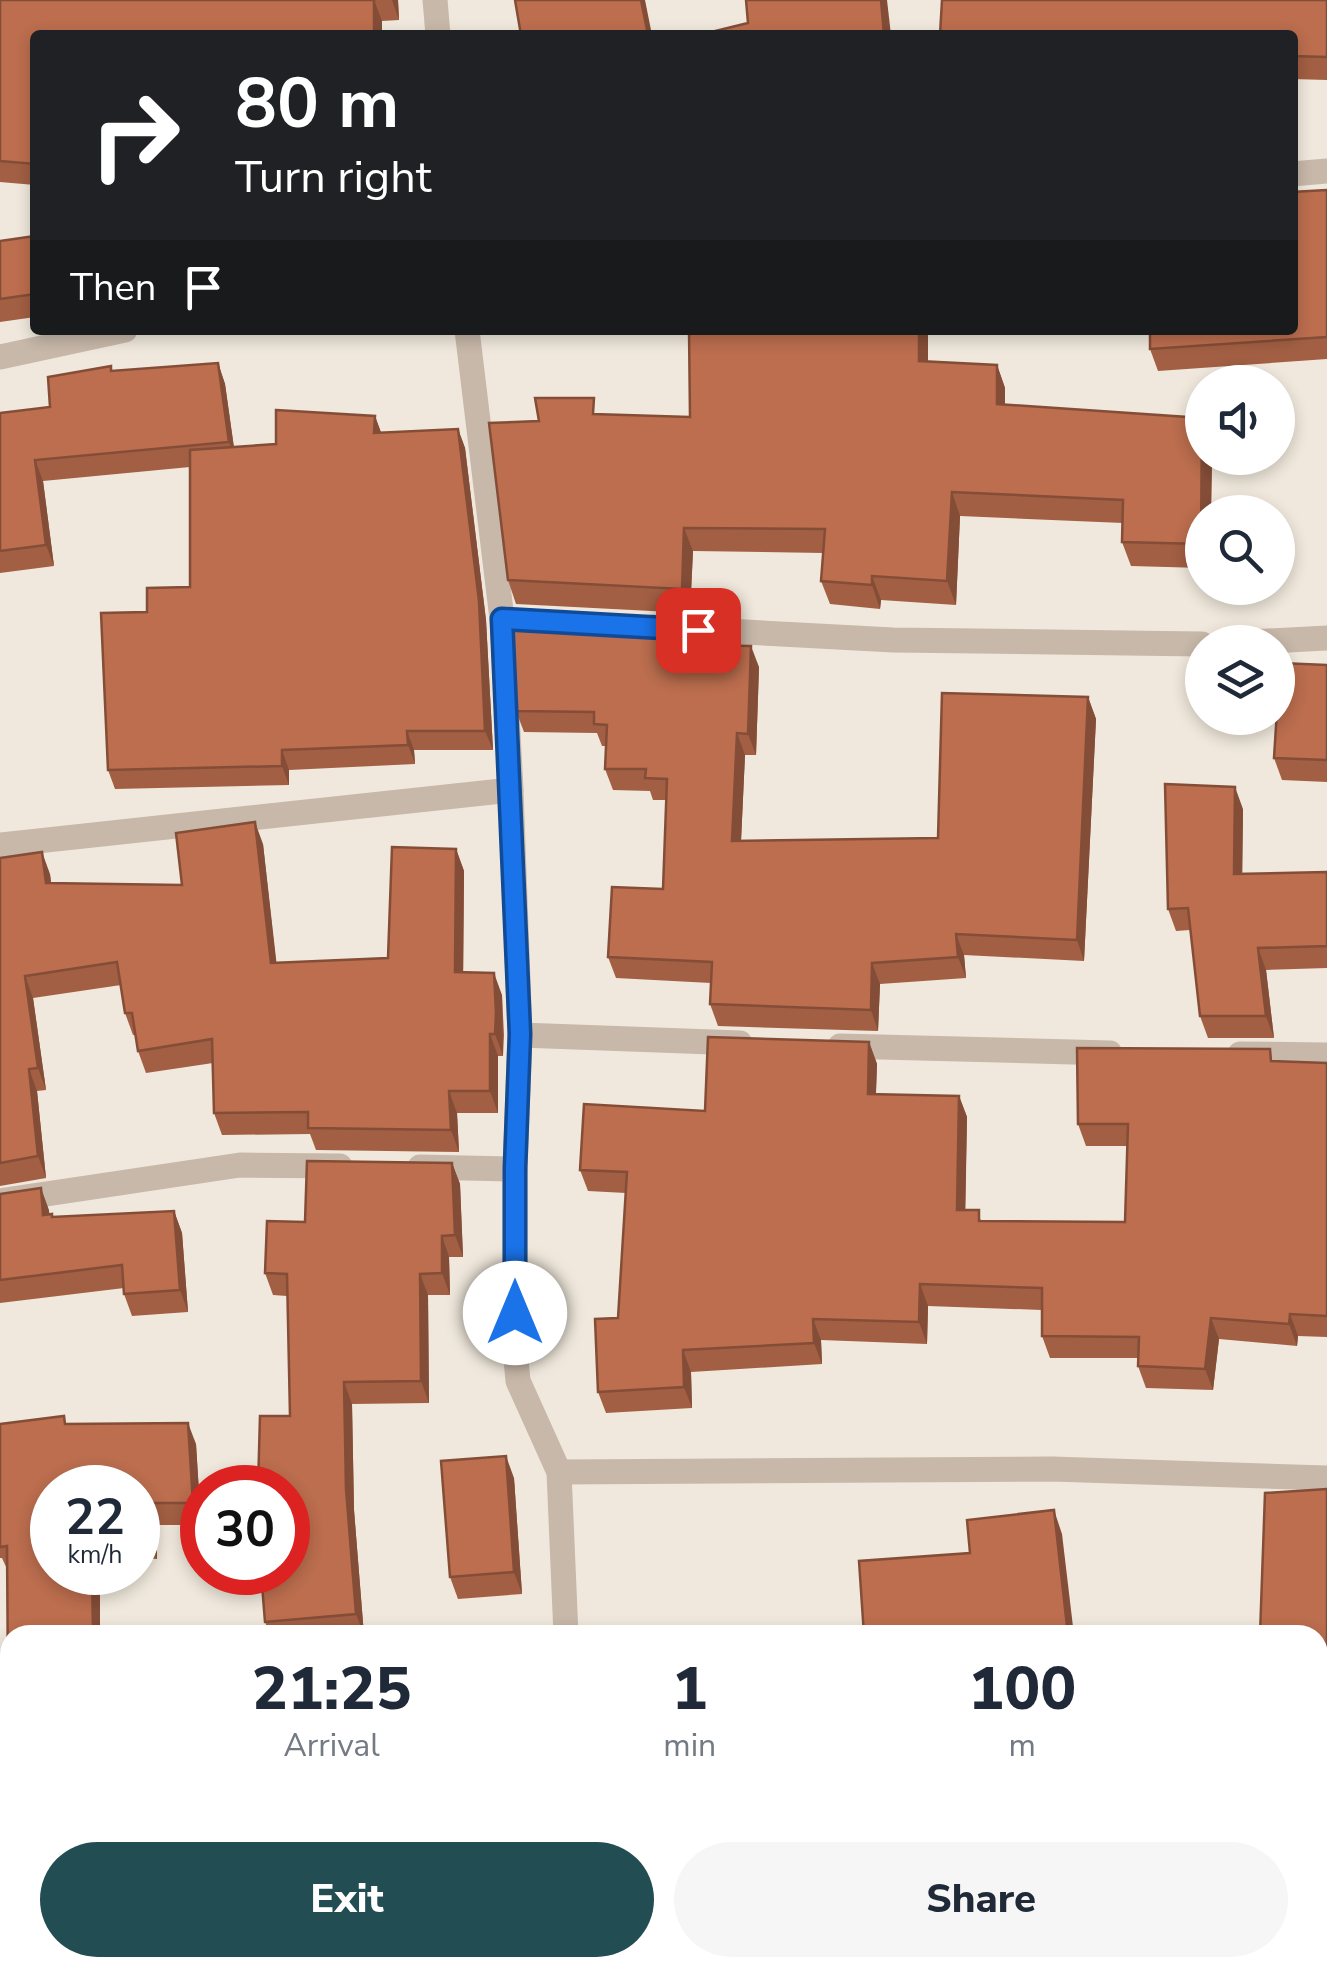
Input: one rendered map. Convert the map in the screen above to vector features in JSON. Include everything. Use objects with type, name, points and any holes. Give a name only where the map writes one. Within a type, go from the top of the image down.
[{"type":"street","points":[[435,0],[438,30]]},
{"type":"street","points":[[1298,173],[1327,171]]},
{"type":"street","points":[[0,357],[103,335]]},
{"type":"street","points":[[468,335],[512,619],[511,790],[520,1034],[515,1168],[518,1380],[558,1472],[566,1625]]},
{"type":"street","points":[[620,625],[893,640],[1185,644]]},
{"type":"street","points":[[1295,640],[1327,638]]},
{"type":"street","points":[[0,845],[511,790]]},
{"type":"street","points":[[520,1034],[775,1044]]},
{"type":"street","points":[[814,1045],[1144,1054]]},
{"type":"street","points":[[1221,1054],[1327,1056]]},
{"type":"street","points":[[0,1201],[240,1165],[358,1166]]},
{"type":"street","points":[[397,1167],[515,1168]]},
{"type":"street","points":[[558,1472],[1052,1469],[1327,1478]]},
{"type":"building","points":[[0,0],[374,0],[374,30],[30,30],[30,164],[0,161]]},
{"type":"building","points":[[515,0],[641,0],[647,30],[520,30]]},
{"type":"building","points":[[746,0],[881,0],[884,30],[719,30],[748,23]]},
{"type":"building","points":[[942,0],[1327,0],[1327,57],[1298,56],[1298,30],[940,30]]},
{"type":"building","points":[[1327,190],[1327,337],[1150,349],[1150,335],[1298,335],[1298,192]]},
{"type":"building","points":[[30,237],[30,295],[0,299],[0,241]]},
{"type":"building","points":[[689,335],[919,335],[919,361],[997,365],[997,404],[1185,417],[1185,475],[1202,475],[1201,495],[1185,495],[1185,544],[1122,542],[1123,500],[952,492],[947,581],[872,576],[872,585],[821,581],[825,529],[684,528],[682,589],[508,580],[489,423],[539,421],[535,398],[594,398],[593,414],[690,417]]},
{"type":"building","points":[[218,363],[229,442],[35,460],[46,545],[0,551],[0,413],[50,407],[48,377],[111,366],[111,371]]},
{"type":"building","points":[[276,410],[375,416],[374,433],[458,429],[479,601],[485,731],[407,731],[408,745],[282,750],[282,766],[108,770],[101,613],[147,612],[147,588],[190,587],[190,450],[276,444]]},
{"type":"building","points":[[511,615],[681,624],[681,644],[751,646],[748,734],[737,733],[732,841],[938,838],[942,693],[1088,697],[1077,940],[956,934],[958,957],[872,963],[871,1010],[710,1004],[712,962],[608,957],[612,887],[663,889],[667,779],[645,778],[646,769],[605,769],[607,725],[594,724],[594,712],[516,711]]},
{"type":"building","points":[[1295,664],[1327,665],[1327,760],[1274,758],[1275,735],[1295,735]]},
{"type":"building","points":[[1165,784],[1235,787],[1234,874],[1327,872],[1327,946],[1258,948],[1266,1016],[1200,1016],[1188,908],[1168,909]]},
{"type":"building","points":[[255,822],[271,963],[388,958],[392,847],[456,849],[455,972],[494,973],[496,1013],[495,1034],[490,1034],[490,1091],[449,1091],[451,1130],[308,1128],[308,1112],[214,1113],[212,1039],[138,1051],[132,1013],[125,1013],[117,962],[25,976],[38,1068],[29,1069],[38,1156],[0,1163],[0,858],[42,852],[46,883],[182,885],[176,833]]},
{"type":"building","points":[[708,1037],[869,1042],[868,1094],[959,1096],[957,1210],[979,1210],[979,1221],[1125,1222],[1128,1124],[1078,1124],[1077,1048],[1270,1049],[1271,1061],[1327,1063],[1327,1316],[1290,1314],[1289,1324],[1211,1318],[1205,1369],[1138,1366],[1139,1337],[1042,1336],[1042,1288],[920,1284],[919,1322],[813,1319],[814,1343],[683,1350],[684,1387],[598,1392],[595,1319],[618,1318],[627,1172],[580,1170],[584,1104],[705,1111]]},
{"type":"building","points":[[307,1161],[452,1163],[455,1235],[442,1236],[442,1273],[420,1274],[421,1381],[344,1382],[346,1489],[356,1614],[265,1622],[263,1595],[310,1595],[310,1465],[259,1465],[260,1416],[290,1416],[287,1274],[265,1273],[267,1221],[305,1222]]},
{"type":"building","points":[[41,1188],[43,1215],[52,1217],[174,1211],[180,1290],[124,1294],[122,1265],[0,1280],[0,1194]]},
{"type":"building","points":[[64,1416],[65,1424],[188,1423],[191,1465],[180,1465],[180,1503],[160,1503],[160,1465],[30,1465],[30,1595],[92,1595],[93,1625],[8,1625],[7,1546],[0,1547],[0,1424]]},
{"type":"building","points":[[506,1456],[514,1572],[450,1577],[441,1461]]},
{"type":"building","points":[[1327,1489],[1327,1625],[1260,1625],[1265,1493]]},
{"type":"building","points":[[1054,1510],[1067,1625],[863,1625],[859,1561],[970,1553],[967,1520]]},
{"type":"route","points":[[515,1313],[520,1034],[502,619],[698,630]]}]
